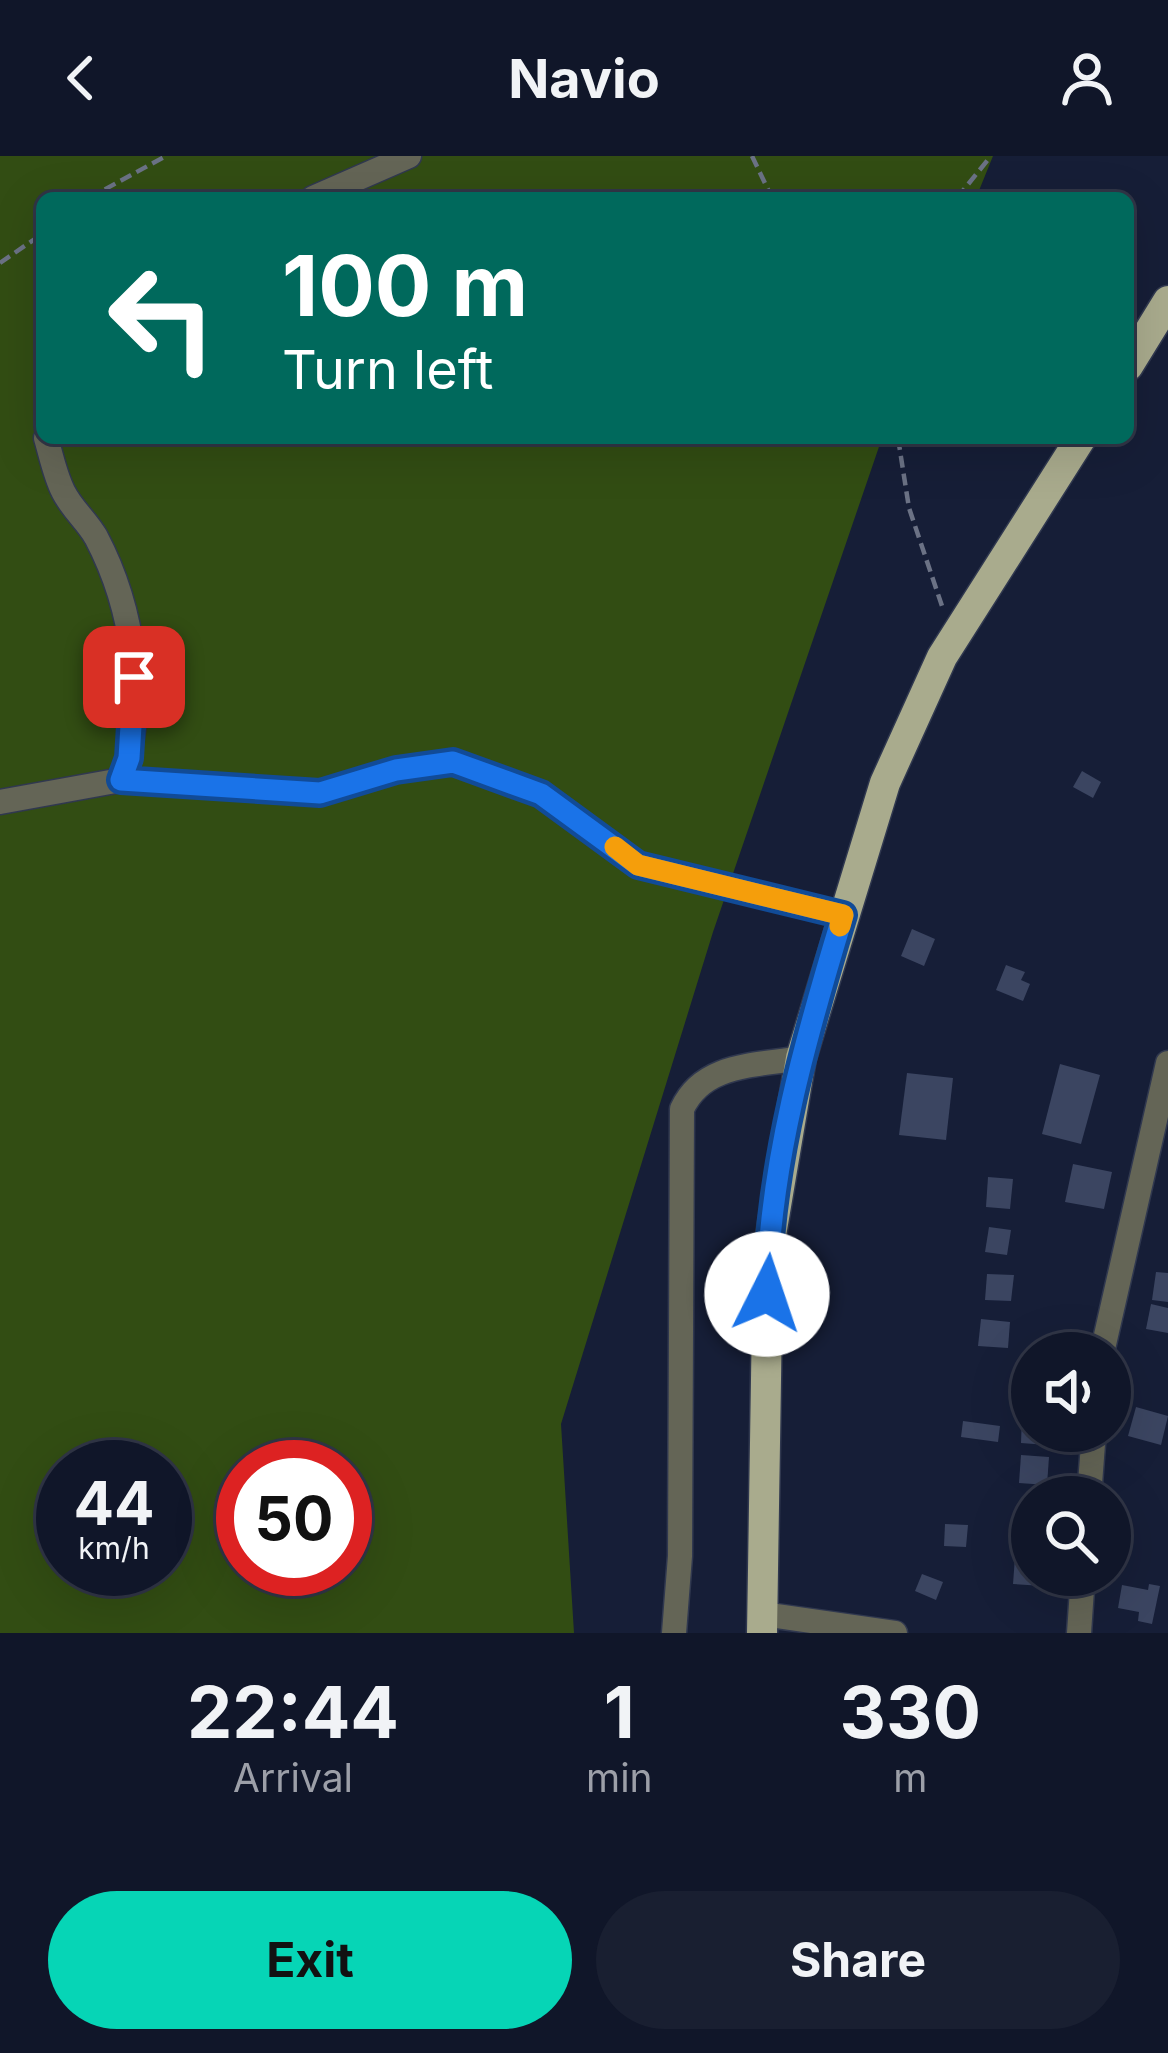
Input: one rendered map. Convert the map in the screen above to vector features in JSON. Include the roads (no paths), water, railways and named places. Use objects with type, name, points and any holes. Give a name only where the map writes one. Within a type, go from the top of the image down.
[{"type":"main road","points":[[1134,356],[1168,302]]},
{"type":"main road","points":[[762,1623],[768,1253],[800,1058],[885,783],[953,638],[1078,444]]},
{"type":"street","points":[[327,192],[409,156]]},
{"type":"street","points":[[48,444],[64,492],[96,538],[130,631],[134,709],[129,758],[121,780]]},
{"type":"street","points":[[0,802],[121,780],[320,793],[396,770],[453,762],[541,794],[638,865],[843,915]]},
{"type":"street","points":[[674,1633],[680,1556],[682,1109],[692,1087],[710,1074],[800,1058]]},
{"type":"street","points":[[1107,1332],[1168,1064]]},
{"type":"street","points":[[1079,1633],[1082,1596]]},
{"type":"street","points":[[762,1623],[896,1633]]}]
